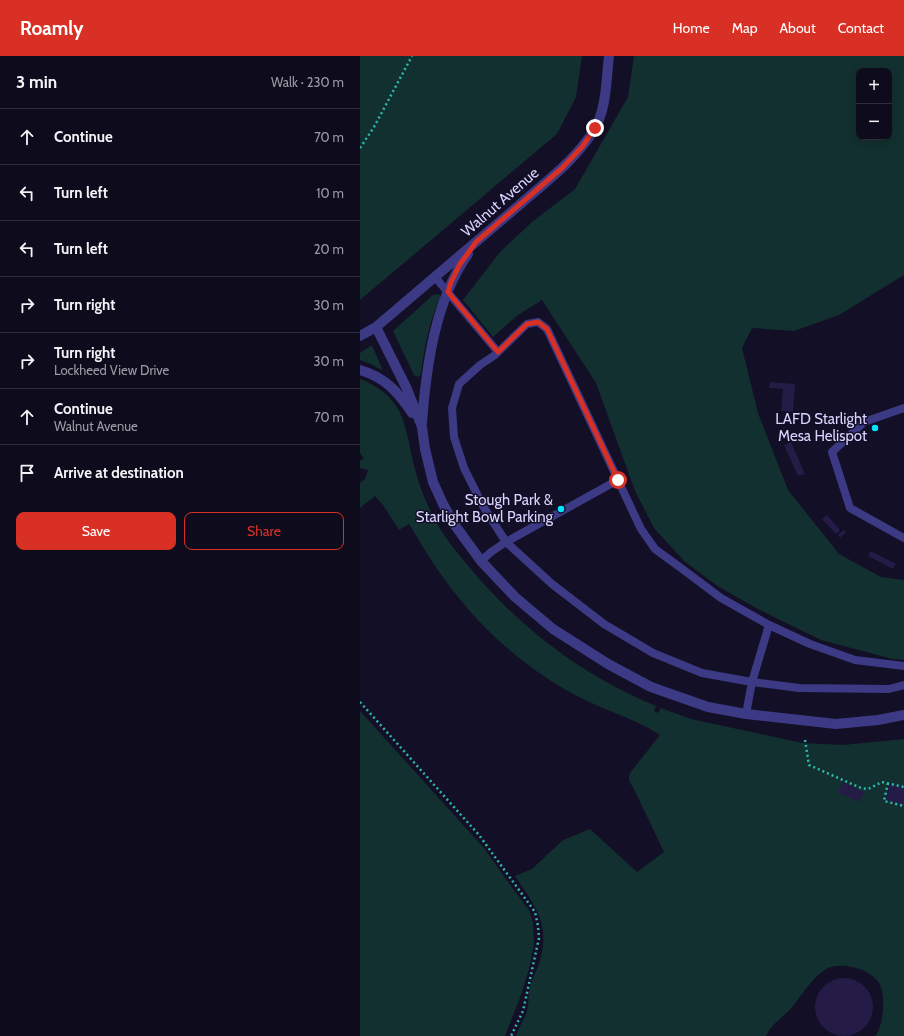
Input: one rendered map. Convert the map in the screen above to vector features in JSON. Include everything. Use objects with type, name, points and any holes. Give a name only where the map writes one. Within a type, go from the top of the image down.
[{"type":"street","name":"Walnut Avenue","points":[[360,336],[376,327],[435,277],[561,169],[582,147],[595,128],[603,106],[609,56]]},
{"type":"street","points":[[476,242],[460,264],[451,282],[432,339],[425,389],[422,427],[425,449],[433,482],[454,524],[481,561],[515,597],[553,629],[608,664],[652,686],[708,707],[746,714],[836,724],[904,716]]},
{"type":"street","points":[[376,327],[407,389],[422,427]]},
{"type":"street","points":[[360,370],[370,373],[383,380],[399,395],[422,427]]},
{"type":"lane","points":[[435,277],[498,352]]},
{"type":"lane","points":[[904,666],[855,660],[810,644],[769,625],[721,598],[655,549],[641,529],[547,329],[538,322],[527,324],[498,352],[480,365],[459,384],[452,408],[454,437],[464,468],[483,506],[506,542],[552,584],[598,620],[653,653],[702,672],[752,682],[799,688],[889,689],[904,684]]},
{"type":"lane","points":[[904,408],[864,422],[832,452],[850,508],[904,538]]},
{"type":"lane","points":[[481,561],[506,542],[618,480]]},
{"type":"lane","points":[[746,714],[752,682],[769,625]]},
{"type":"path","points":[[360,148],[374,127],[412,56]]},
{"type":"path","points":[[360,702],[479,835],[535,912],[539,938],[523,1011],[512,1036]]},
{"type":"path","points":[[805,740],[809,765],[817,769],[861,788],[868,789],[882,782],[904,787]]},
{"type":"path","points":[[888,783],[884,801],[904,805]]},
{"type":"green space","points":[[360,56],[582,56],[576,97],[557,134],[360,300]]},
{"type":"green space","points":[[634,56],[904,56],[904,275],[839,315],[794,331],[752,328],[742,348],[758,413],[788,490],[839,554],[881,577],[904,580],[904,660],[893,659],[821,640],[758,609],[719,587],[685,562],[654,528],[635,491],[596,383],[542,300],[518,315],[493,337],[463,300],[500,252],[532,222],[575,189],[628,97]]},
{"type":"green space","points":[[433,295],[440,295],[440,298],[430,326],[425,345],[421,374],[418,377],[414,375],[393,331]]},
{"type":"green space","points":[[372,345],[383,371],[360,360],[360,353]]},
{"type":"green space","points":[[360,379],[387,395],[395,404],[401,415],[417,478],[423,495],[450,544],[489,590],[510,611],[554,648],[578,665],[629,694],[656,706],[654,711],[658,713],[661,708],[691,719],[803,743],[843,745],[904,739],[904,1036],[875,1036],[882,1018],[883,995],[879,983],[875,978],[856,968],[848,966],[834,966],[823,971],[809,985],[790,1010],[771,1027],[766,1036],[516,1036],[527,1011],[529,990],[539,964],[543,938],[542,927],[535,907],[515,876],[532,869],[563,840],[590,829],[637,872],[664,852],[629,779],[630,773],[660,735],[637,722],[577,696],[533,669],[503,645],[463,603],[440,573],[409,524],[399,530],[383,505],[375,496],[360,508],[360,483],[365,479],[368,470],[360,468],[360,461],[364,458],[360,453]]},
{"type":"green space","points":[[360,711],[484,848],[529,910],[533,922],[534,944],[529,969],[521,995],[505,1036],[360,1036]]},
{"type":"building","points":[[770,382],[795,384],[793,412],[781,411],[783,389],[769,388]]},
{"type":"building","points":[[791,442],[805,474],[798,476],[784,445]]},
{"type":"building","points":[[827,515],[840,530],[836,534],[822,519]]},
{"type":"building","points":[[844,530],[846,532],[840,538],[838,535]]},
{"type":"building","points":[[870,551],[896,564],[893,569],[868,556]]},
{"type":"building","points":[[843,782],[864,792],[859,802],[838,792]]},
{"type":"building","points":[[889,784],[904,788],[903,805],[885,800]]},
{"type":"building","points":[[844,978],[855,980],[865,986],[871,996],[873,1007],[871,1018],[865,1028],[855,1034],[844,1036],[833,1034],[823,1028],[817,1018],[815,1007],[817,996],[823,986],[833,980]]},
{"type":"place","name":"LAFD Starlight Mesa Helispot","points":[[875,428]]},
{"type":"place","name":"Stough Park & Starlight Bowl Parking","points":[[561,509]]},
{"type":"route","points":[[595,128],[582,147],[561,169],[476,242],[460,264],[448,292],[498,352],[527,324],[538,322],[547,329],[618,480]]}]
